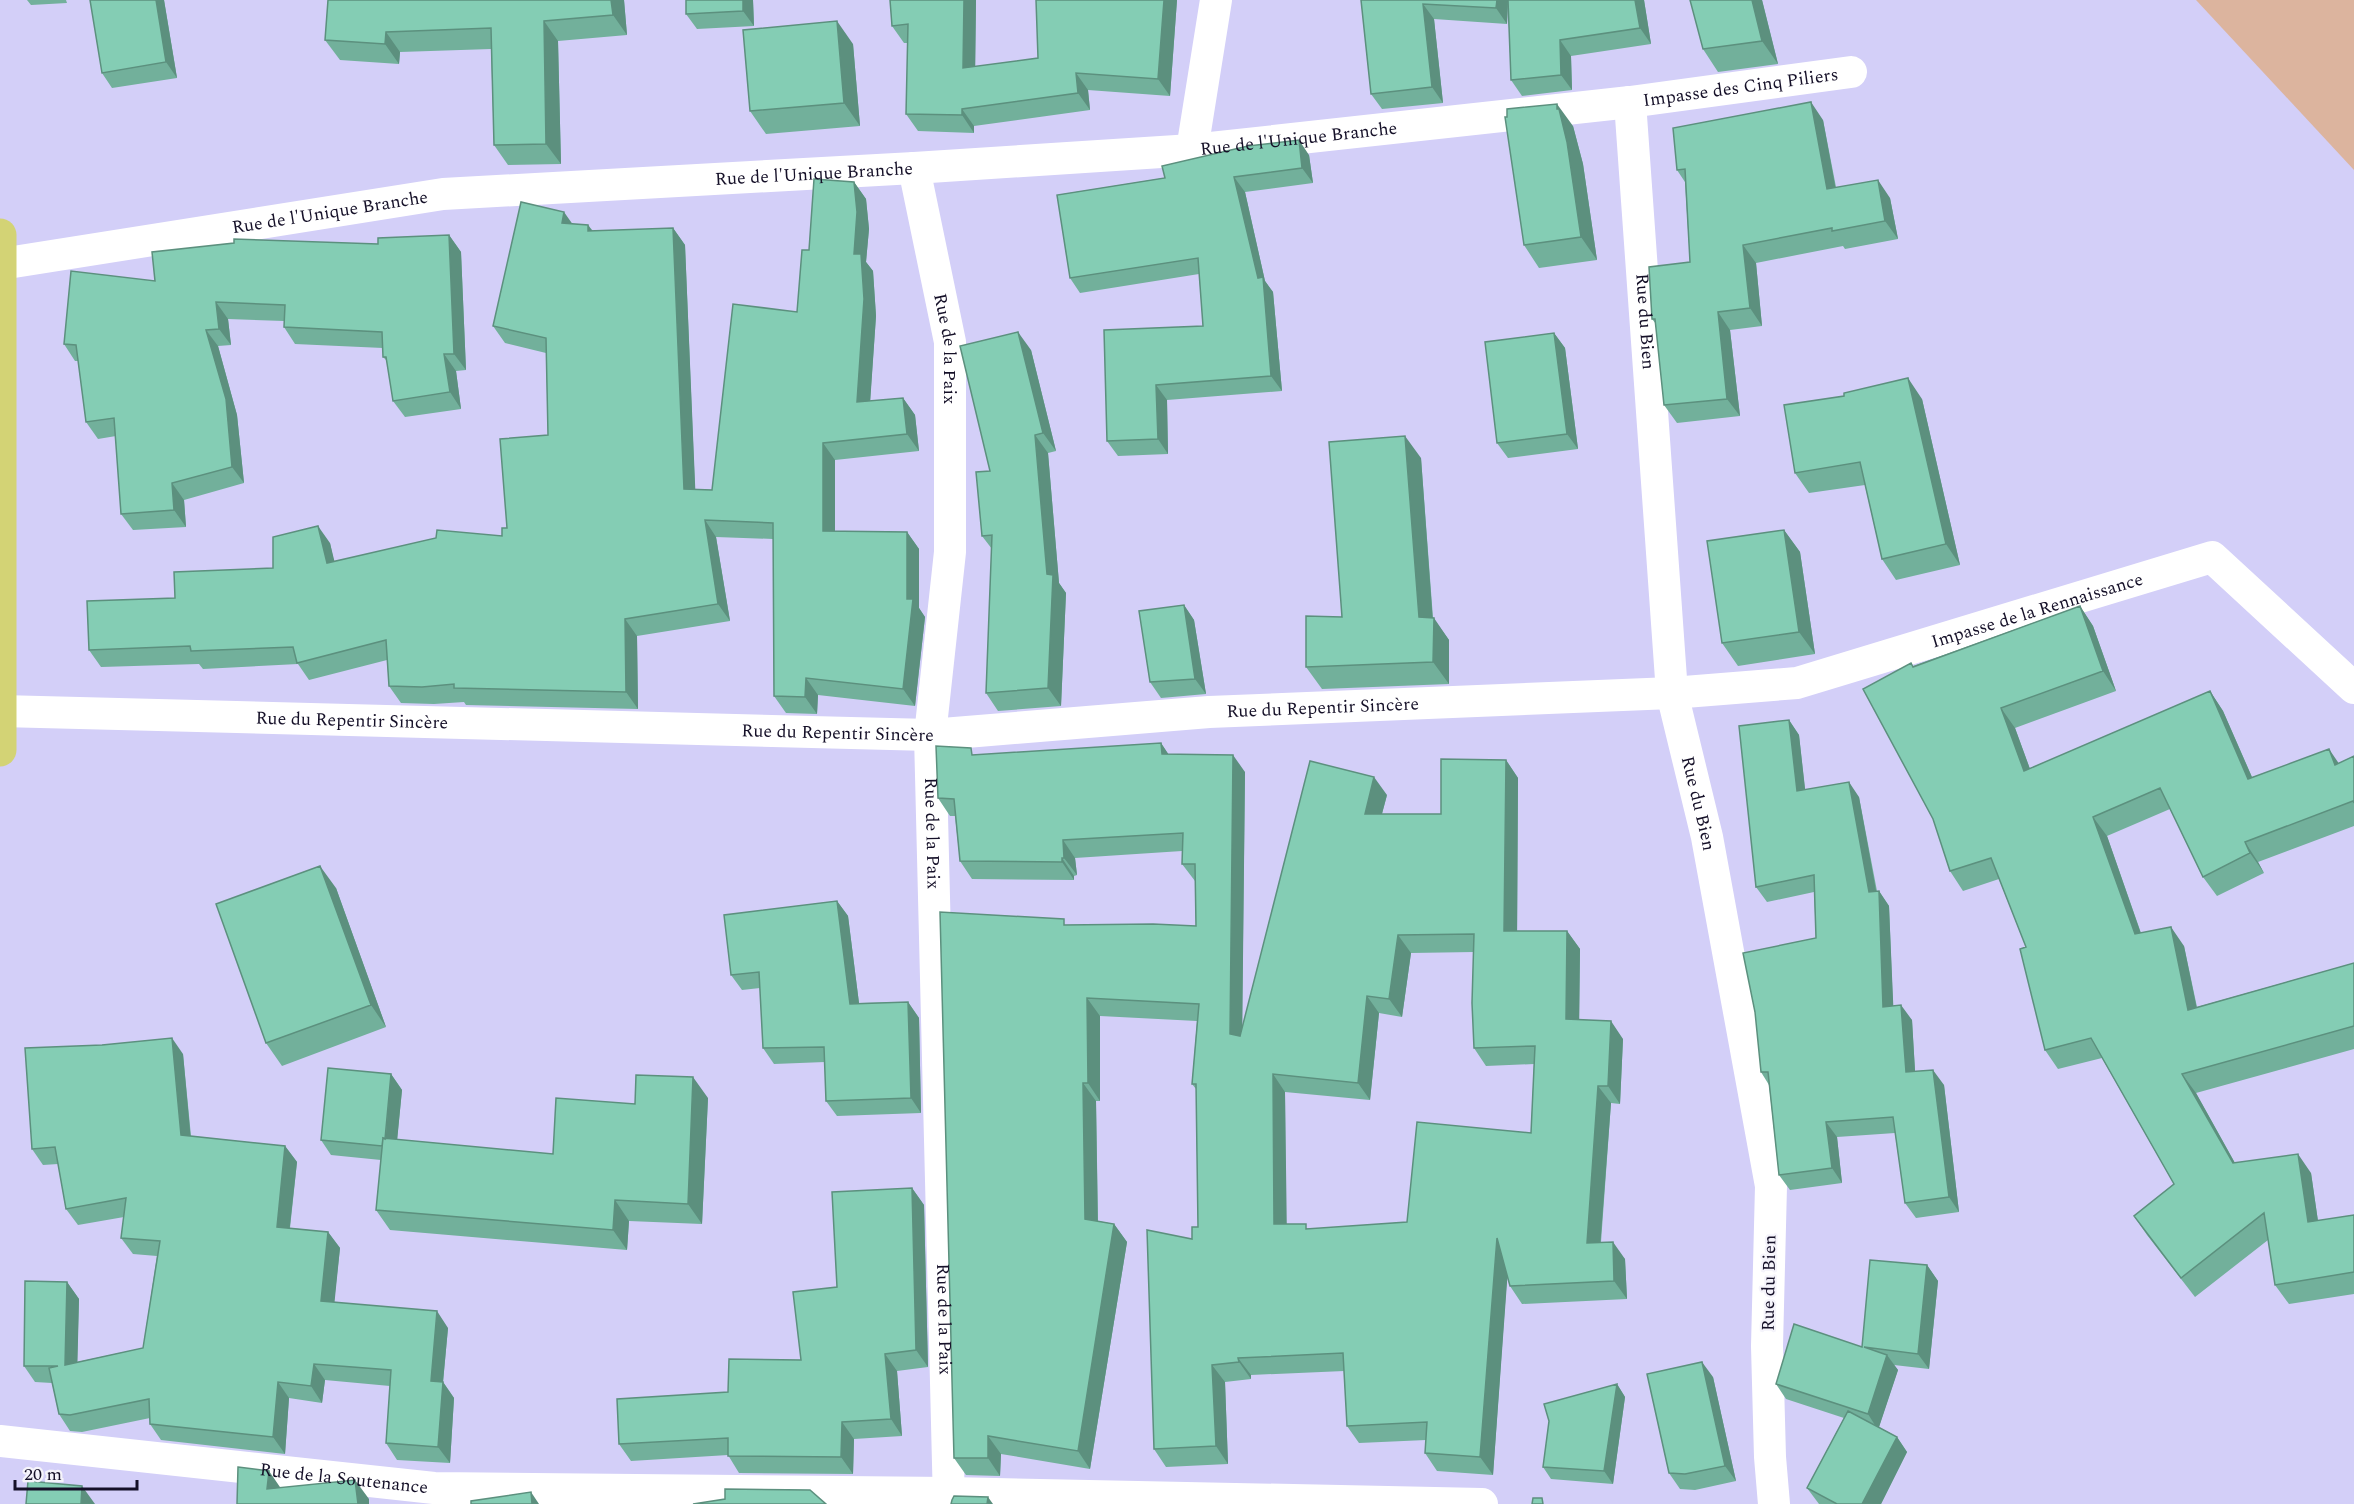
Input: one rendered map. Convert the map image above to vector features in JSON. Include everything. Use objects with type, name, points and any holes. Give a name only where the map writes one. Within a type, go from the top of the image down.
[{"type":"main road","points":[[0,750],[1,249]]},
{"type":"street","points":[[1192,150],[1216,0]]},
{"type":"street","name":"Impasse des Cinq Piliers","points":[[1630,102],[1851,72]]},
{"type":"street","name":"Rue de l'Unique Branche","points":[[1,249],[443,194],[1192,150],[1630,102]]},
{"type":"street","name":"Rue du Bien","points":[[1630,102],[1672,693],[1707,837],[1771,1186],[1767,1346],[1770,1457],[1774,1504]]},
{"type":"street","name":"Rue de la Paix","points":[[914,168],[950,342],[951,552],[930,735],[949,1499]]},
{"type":"street","name":"Impasse de la Rennaissance","points":[[1672,693],[1797,683],[2212,557],[2354,688]]},
{"type":"street","name":"Rue du Repentir Sincère","points":[[1,711],[930,735],[1209,712],[1672,693]]},
{"type":"street","name":"Rue de la Soutenance","points":[[0,1441],[434,1488],[949,1499],[1482,1504]]},
{"type":"shaded area","points":[[2196,0],[2354,0],[2354,170]]},
{"type":"building","points":[[90,0],[156,0],[166,62],[102,73]]},
{"type":"building","points":[[328,0],[611,0],[613,15],[544,21],[546,144],[494,145],[491,28],[386,32],[385,44],[325,40]]},
{"type":"building","points":[[686,0],[743,0],[743,11],[686,14]]},
{"type":"building","points":[[890,0],[964,0],[963,68],[1038,58],[1036,0],[1164,0],[1158,79],[1076,73],[1078,93],[962,109],[962,115],[906,114],[908,24],[892,26]]},
{"type":"building","points":[[1361,0],[1497,0],[1496,8],[1423,4],[1432,87],[1371,94]]},
{"type":"building","points":[[1508,0],[1635,0],[1640,28],[1560,40],[1561,75],[1511,80]]},
{"type":"building","points":[[1690,0],[1752,0],[1762,41],[1703,49]]},
{"type":"building","points":[[837,21],[844,103],[750,111],[743,30]]},
{"type":"building","points":[[1811,102],[1827,189],[1878,180],[1885,221],[1832,231],[1832,228],[1743,245],[1750,308],[1718,312],[1727,399],[1664,405],[1655,319],[1652,319],[1649,267],[1690,262],[1685,169],[1677,170],[1673,128]]},
{"type":"building","points":[[1557,104],[1567,142],[1581,237],[1524,245],[1505,117],[1507,117],[1507,109]]},
{"type":"building","points":[[1299,140],[1302,168],[1234,177],[1258,278],[1263,277],[1271,376],[1156,385],[1158,439],[1107,441],[1104,330],[1203,326],[1198,258],[1070,278],[1057,195],[1165,178],[1162,166],[1248,146]]},
{"type":"building","points":[[814,179],[854,182],[857,212],[854,254],[861,254],[864,299],[857,402],[903,398],[907,434],[823,443],[823,531],[907,532],[907,599],[913,599],[903,689],[806,678],[805,697],[774,696],[773,523],[705,520],[718,604],[625,619],[626,692],[454,688],[454,684],[422,687],[389,686],[386,640],[297,663],[293,647],[191,651],[190,646],[89,650],[87,601],[175,598],[174,572],[273,568],[273,537],[318,526],[327,563],[436,538],[437,530],[502,536],[502,528],[507,528],[500,439],[548,435],[546,338],[493,326],[521,202],[564,212],[562,223],[588,225],[588,231],[673,228],[684,489],[712,490],[733,304],[797,312],[802,250],[809,250]]},
{"type":"building","points":[[449,235],[454,354],[444,354],[450,392],[393,401],[386,357],[383,357],[382,332],[284,327],[285,305],[216,302],[219,329],[206,330],[226,399],[232,467],[172,483],[174,510],[121,514],[114,418],[86,422],[76,345],[64,344],[71,271],[155,281],[152,252],[234,243],[234,239],[378,244],[378,238]]},
{"type":"building","points":[[1018,332],[1043,433],[1035,435],[1047,574],[1053,575],[1048,688],[986,693],[992,535],[982,536],[976,472],[990,471],[960,346]]},
{"type":"building","points":[[1554,333],[1567,434],[1497,443],[1485,342]]},
{"type":"building","points":[[1908,378],[1946,544],[1882,559],[1860,462],[1795,473],[1784,405],[1844,396],[1844,393]]},
{"type":"building","points":[[1405,436],[1419,617],[1434,618],[1433,662],[1306,667],[1306,616],[1342,617],[1329,442]]},
{"type":"building","points":[[1784,530],[1799,632],[1722,643],[1707,541]]},
{"type":"building","points":[[1184,605],[1195,679],[1150,682],[1139,611]]},
{"type":"building","points":[[2080,606],[2103,671],[2001,708],[2024,771],[2210,691],[2248,779],[2329,749],[2335,765],[2354,756],[2354,803],[2353,801],[2245,842],[2250,853],[2203,877],[2160,788],[2093,817],[2135,934],[2171,927],[2188,1010],[2354,963],[2354,1026],[2182,1074],[2233,1163],[2298,1154],[2308,1222],[2354,1215],[2354,1272],[2275,1285],[2264,1213],[2181,1278],[2134,1216],[2174,1184],[2091,1038],[2045,1050],[2020,949],[2026,947],[1991,858],[1950,871],[1933,819],[1863,689],[1911,663],[1913,667]]},
{"type":"building","points":[[1789,720],[1797,791],[1849,782],[1869,892],[1879,891],[1883,1007],[1901,1005],[1906,1072],[1933,1070],[1949,1197],[1905,1203],[1893,1117],[1826,1122],[1832,1168],[1779,1175],[1768,1072],[1761,1072],[1755,1012],[1743,953],[1816,938],[1814,875],[1756,887],[1739,726]]},
{"type":"building","points":[[1161,743],[1162,754],[1233,755],[1230,1034],[1240,1036],[1310,761],[1374,777],[1365,814],[1441,814],[1441,759],[1506,760],[1504,931],[1567,931],[1566,1019],[1611,1021],[1608,1086],[1598,1086],[1587,1243],[1613,1242],[1614,1281],[1510,1286],[1497,1238],[1480,1457],[1425,1453],[1427,1422],[1347,1426],[1343,1353],[1238,1358],[1239,1362],[1212,1365],[1216,1446],[1154,1449],[1147,1230],[1192,1239],[1192,1227],[1198,1227],[1196,1084],[1192,1084],[1199,1004],[1087,998],[1088,1083],[1083,1083],[1085,1219],[1114,1224],[1078,1451],[988,1436],[988,1458],[954,1458],[940,912],[1064,919],[1064,925],[1196,926],[1195,864],[1182,864],[1183,833],[1063,840],[1064,858],[1062,862],[960,861],[954,799],[938,798],[936,746],[971,748],[972,755]],"holes":[[[1474,934],[1472,1003],[1474,1048],[1535,1046],[1531,1133],[1417,1122],[1407,1222],[1306,1229],[1306,1224],[1274,1224],[1273,1074],[1358,1083],[1367,996],[1389,999],[1398,935]]]},
{"type":"building","points":[[320,866],[371,1005],[266,1043],[216,904]]},
{"type":"building","points":[[837,901],[850,1004],[908,1002],[911,1098],[826,1101],[824,1047],[763,1048],[759,972],[731,975],[724,915]]},
{"type":"building","points":[[172,1038],[181,1135],[285,1146],[277,1227],[328,1232],[321,1301],[437,1311],[431,1381],[443,1382],[438,1447],[386,1443],[391,1370],[314,1364],[311,1386],[278,1382],[273,1437],[150,1424],[149,1399],[70,1415],[59,1414],[49,1368],[58,1366],[24,1366],[25,1281],[67,1282],[65,1365],[143,1348],[160,1241],[121,1238],[126,1198],[66,1209],[55,1147],[32,1149],[25,1048],[102,1045]]},
{"type":"building","points":[[328,1068],[391,1074],[385,1139],[383,1138],[382,1146],[321,1140]]},
{"type":"building","points":[[636,1075],[693,1077],[688,1204],[615,1200],[613,1230],[376,1210],[383,1138],[553,1154],[556,1098],[635,1104]]},
{"type":"building","points":[[912,1188],[916,1350],[885,1354],[891,1419],[842,1422],[841,1457],[728,1456],[728,1438],[619,1444],[617,1399],[728,1392],[729,1359],[801,1360],[793,1292],[837,1287],[832,1192]]},
{"type":"building","points":[[1870,1260],[1927,1265],[1918,1354],[1864,1347],[1887,1355],[1868,1414],[1776,1384],[1794,1324],[1862,1347]]},
{"type":"building","points":[[1702,1362],[1725,1466],[1685,1474],[1669,1473],[1647,1374]]},
{"type":"building","points":[[1617,1384],[1604,1471],[1543,1467],[1549,1421],[1544,1404]]},
{"type":"building","points":[[1848,1411],[1897,1437],[1862,1504],[1837,1504],[1807,1488]]},
{"type":"building","points":[[238,1467],[269,1471],[267,1489],[355,1480],[358,1504],[237,1504]]},
{"type":"building","points":[[28,1481],[82,1486],[81,1504],[26,1504]]},
{"type":"building","points":[[725,1489],[810,1490],[826,1504],[693,1504],[725,1499]]},
{"type":"building","points":[[531,1492],[532,1504],[471,1504],[471,1501]]},
{"type":"building","points":[[954,1496],[988,1497],[987,1504],[951,1504]]},
{"type":"building","points":[[1533,1498],[1542,1498],[1543,1504],[1532,1504]]}]
